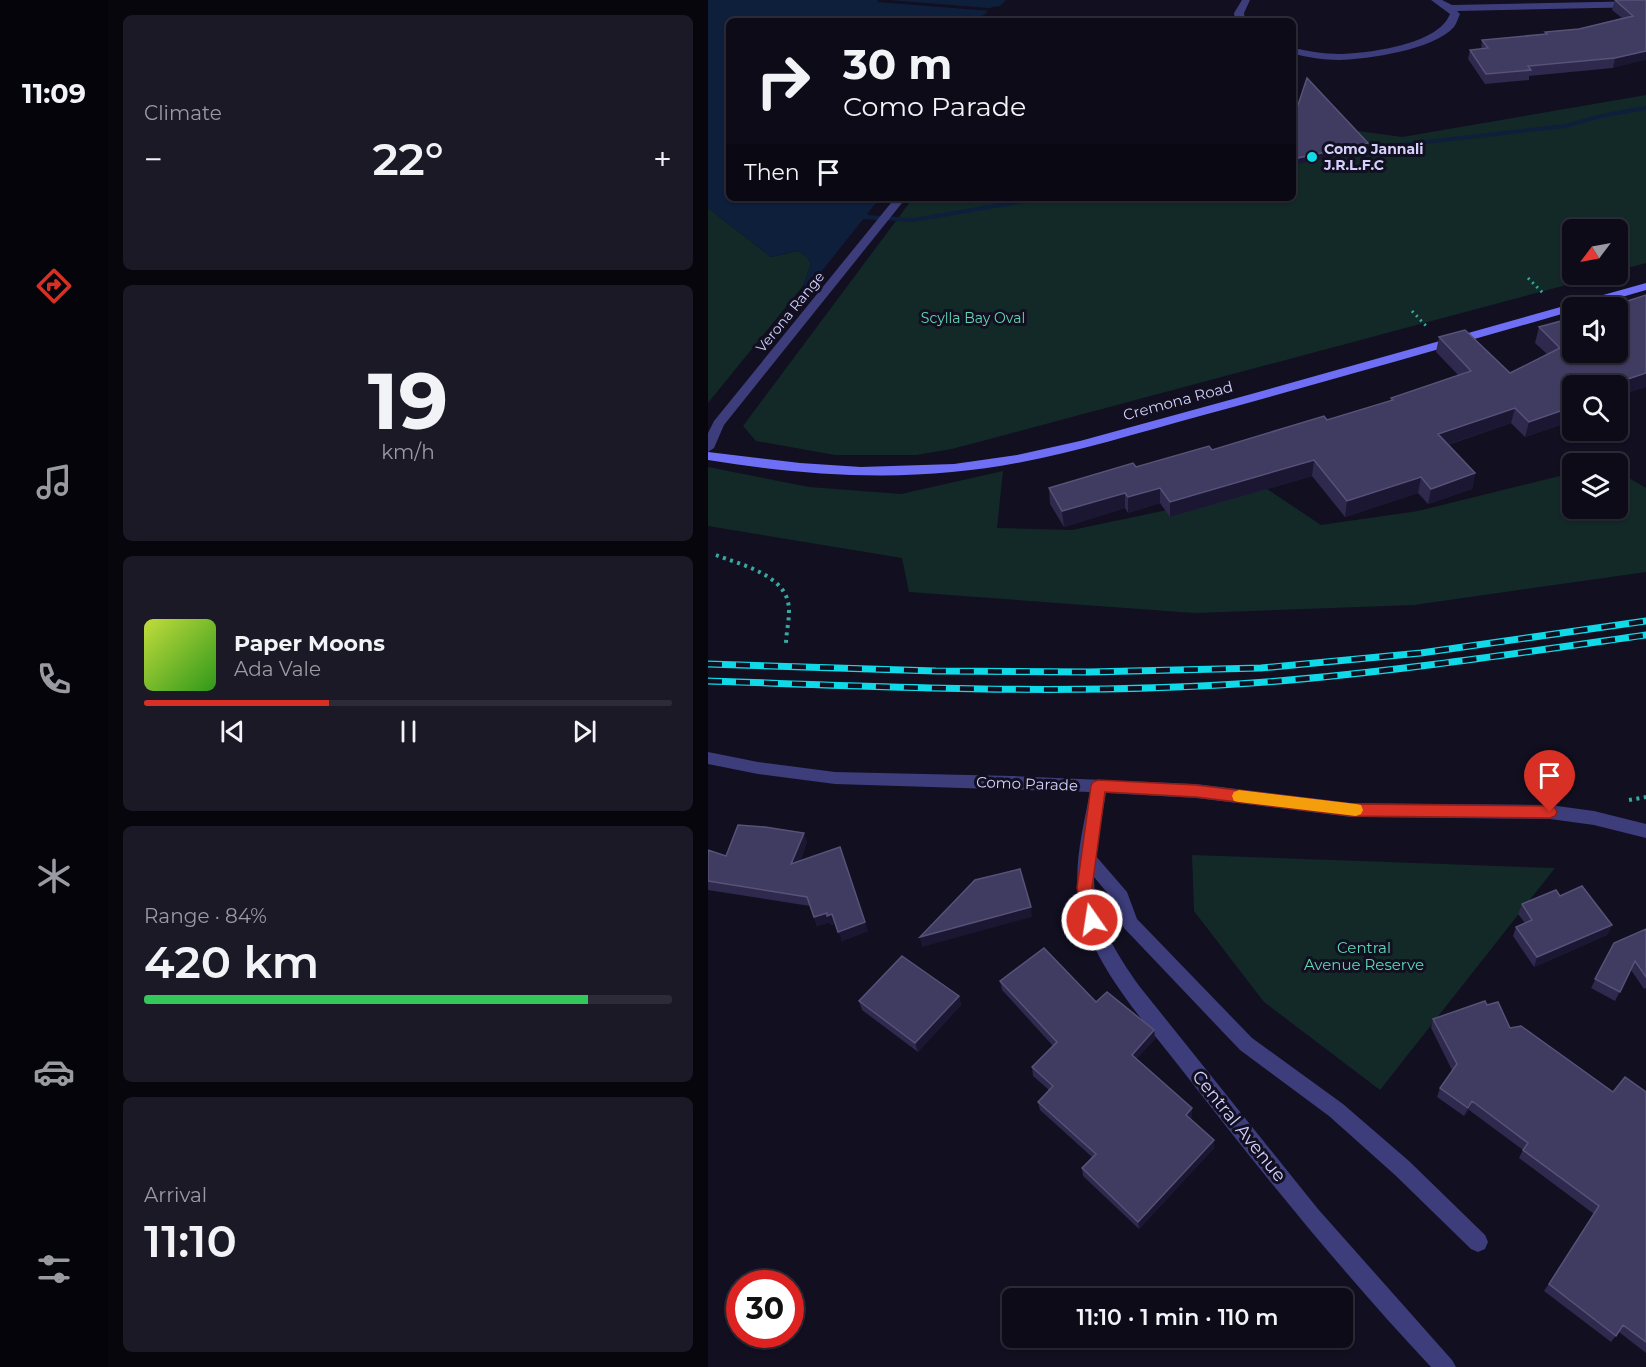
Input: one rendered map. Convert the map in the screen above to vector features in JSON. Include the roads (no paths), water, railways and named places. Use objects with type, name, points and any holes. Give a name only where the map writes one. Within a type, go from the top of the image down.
[{"type":"street","points":[[1240,18],[1239,13],[1246,0]]},
{"type":"street","points":[[1296,52],[1340,57],[1392,50],[1431,37],[1450,27],[1455,20],[1455,14],[1450,8],[1435,0]]},
{"type":"street","points":[[1450,8],[1646,4]]},
{"type":"street","name":"Verona Range","points":[[708,448],[718,424],[898,201]]},
{"type":"street","name":"Cremona Road","points":[[708,456],[775,465],[898,472],[955,468],[1008,460],[1106,437],[1310,382],[1646,285]]},
{"type":"street","name":"Como Parade","points":[[708,758],[834,777],[1196,791],[1351,810],[1550,812],[1640,829]]},
{"type":"street","name":"Central Avenue","points":[[1098,786],[1085,888],[1092,920],[1107,952],[1148,1011],[1251,1144],[1409,1329],[1445,1367]]},
{"type":"street","points":[[1088,858],[1122,897],[1130,923],[1245,1044],[1336,1110],[1402,1168],[1478,1242]]},
{"type":"water","points":[[708,0],[1006,0],[1000,6],[992,7],[984,15],[973,18],[726,18],[726,201],[878,201],[810,286],[803,286],[811,264],[807,257],[798,251],[771,257],[708,208]]},
{"type":"waterway","points":[[1356,150],[1565,126],[1605,115],[1646,108]]},
{"type":"waterway","points":[[858,201],[865,217],[913,220],[1025,201]]},
{"type":"railway","points":[[708,664],[936,671],[1089,672],[1261,668],[1421,653],[1646,621]]},
{"type":"railway","points":[[708,681],[987,689],[1126,689],[1196,686],[1361,673],[1646,635]]},
{"type":"place","name":"Como Jannali J.R.L.F.C","points":[[1312,157]]},
{"type":"park label","name":"Scylla Bay Oval","points":[[973,318]]},
{"type":"park label","name":"Central Avenue Reserve","points":[[1364,956]]}]
